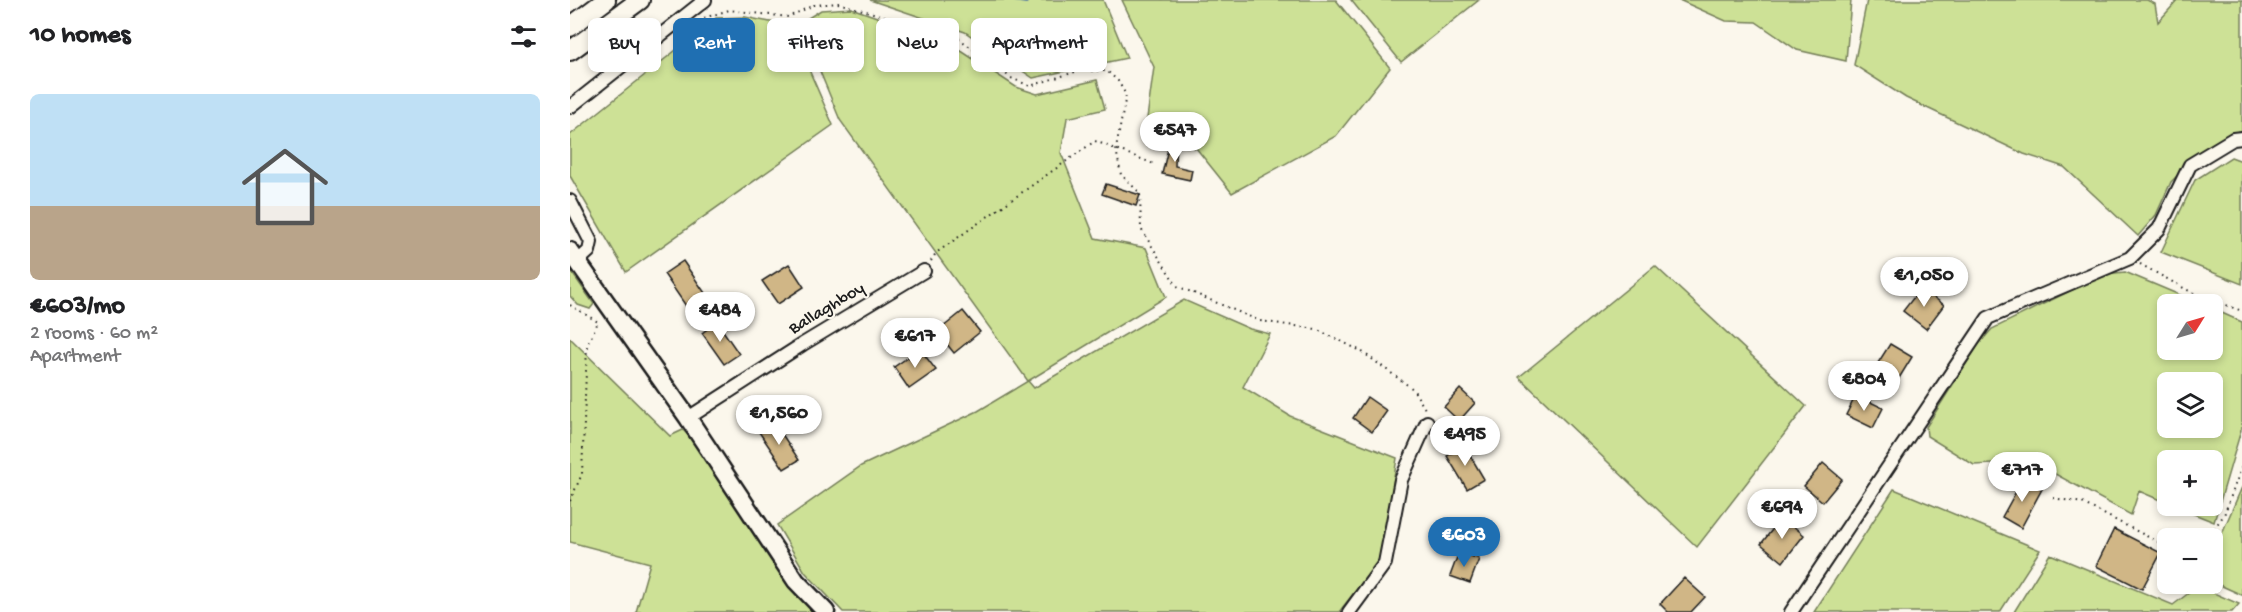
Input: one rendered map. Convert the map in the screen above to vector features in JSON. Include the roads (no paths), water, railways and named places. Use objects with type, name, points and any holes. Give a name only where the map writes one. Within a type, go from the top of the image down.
[{"type":"highway","points":[[570,27],[606,0]]},
{"type":"highway","points":[[570,51],[640,0]]},
{"type":"main road","points":[[574,256],[688,418],[796,581],[826,612]]},
{"type":"street","points":[[570,107],[705,0]]},
{"type":"street","points":[[1791,612],[1988,318],[2130,258],[2159,230],[2190,165],[2233,139],[2242,138]]},
{"type":"street","points":[[570,201],[591,242],[589,251],[574,256]]},
{"type":"street","name":"Ballaghboy","points":[[688,418],[803,344],[924,271]]},
{"type":"street","points":[[1350,612],[1385,563],[1401,480],[1427,422]]},
{"type":"waterway","points":[[1014,0],[1026,2]]}]
